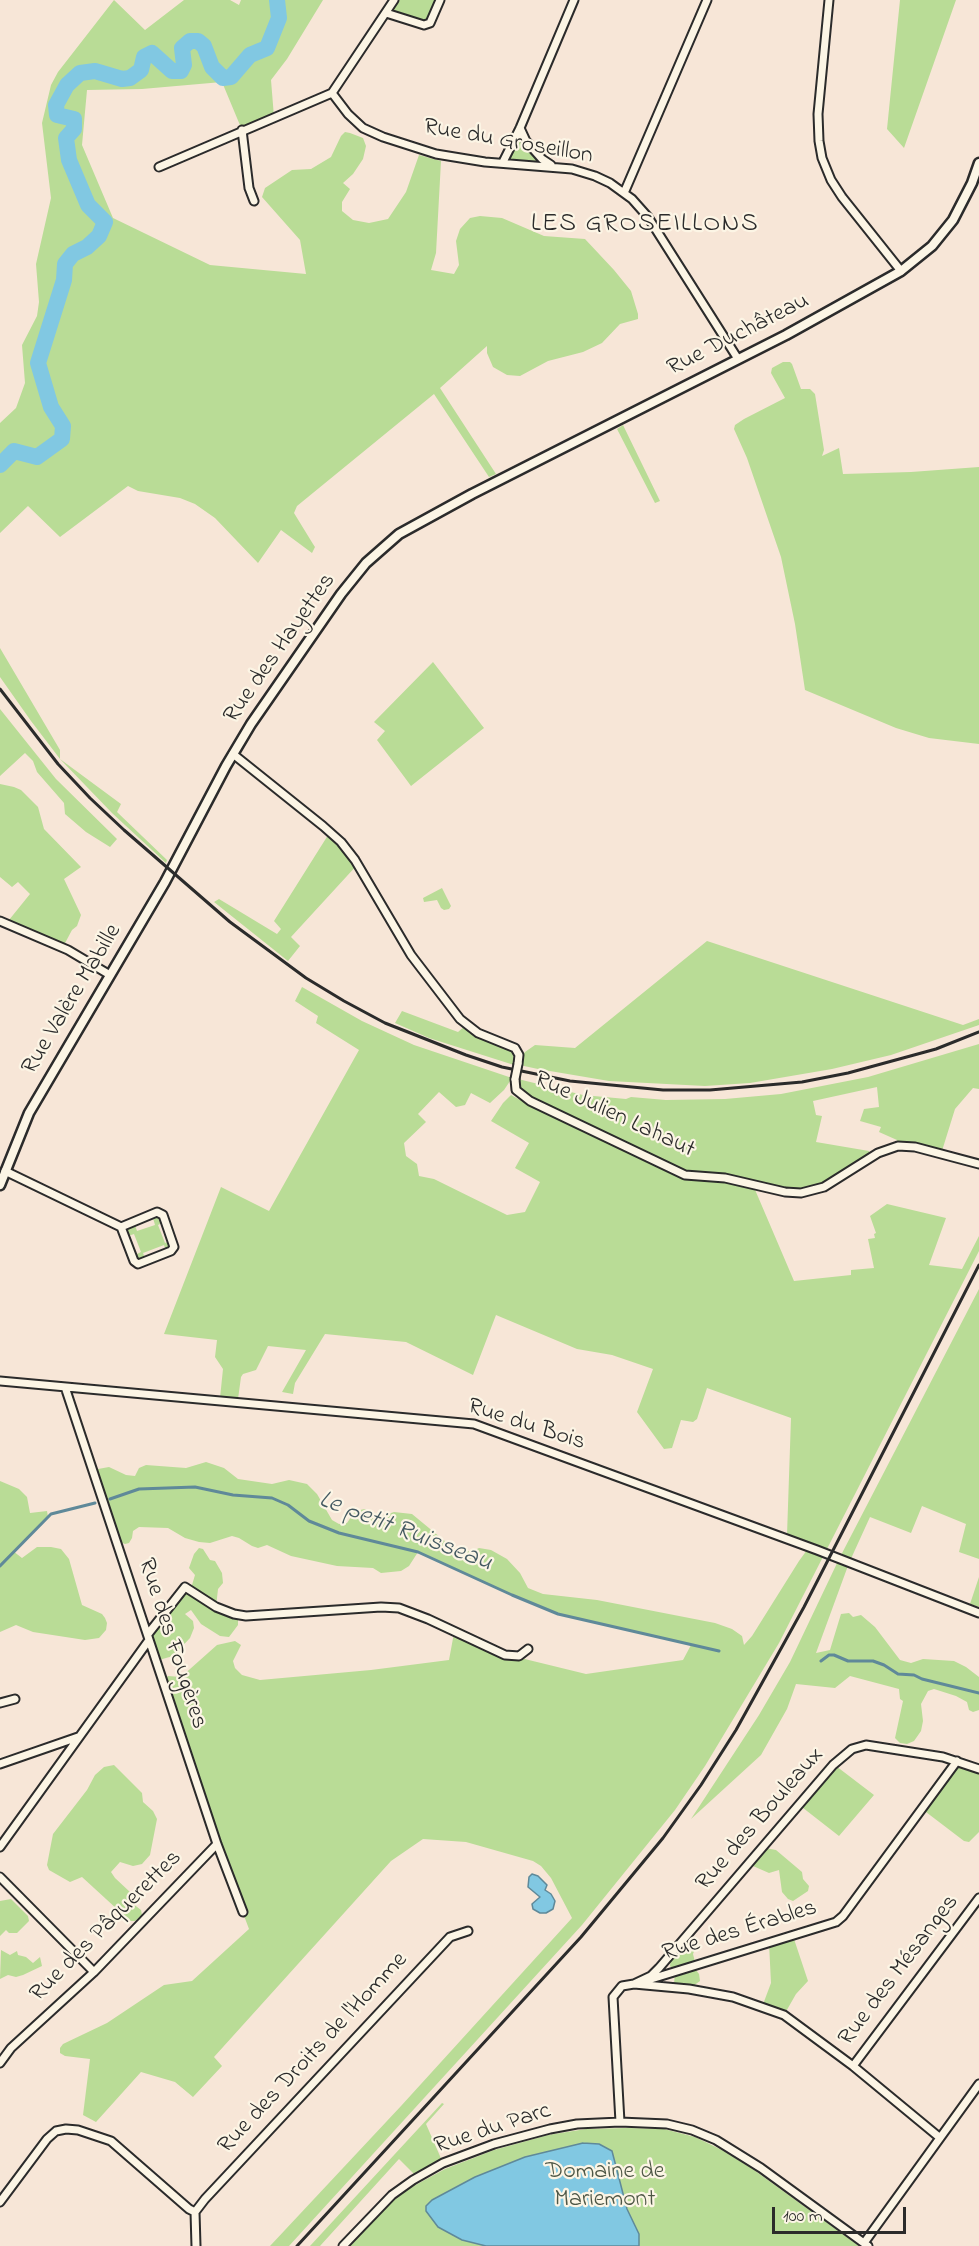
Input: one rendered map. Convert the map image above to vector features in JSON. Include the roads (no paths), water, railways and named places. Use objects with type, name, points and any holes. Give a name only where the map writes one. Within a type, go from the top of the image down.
[{"type":"street","points":[[159,167],[332,93],[394,0]]},
{"type":"street","points":[[386,14],[424,26],[430,23],[440,0]]},
{"type":"street","points":[[503,162],[520,128],[574,0]]},
{"type":"street","points":[[624,193],[707,0]]},
{"type":"street","points":[[829,0],[818,114],[822,158],[831,180],[842,197],[901,271]]},
{"type":"street","name":"Rue du Groseillon","points":[[332,93],[348,114],[363,128],[383,137],[436,154],[485,162],[555,167],[595,176],[624,193],[648,217],[738,359]]},
{"type":"street","points":[[520,128],[526,141],[542,159],[555,167]]},
{"type":"street","points":[[242,130],[249,188],[254,201]]},
{"type":"street","name":"Rue Duchâteau","points":[[472,494],[738,359],[901,271],[921,257],[953,220],[976,183],[979,163]]},
{"type":"street","name":"Rue des Hayettes","points":[[171,871],[233,754],[341,594],[366,563],[399,534],[472,494]]},
{"type":"street","name":"Rue Julien Lahaut","points":[[233,754],[341,843],[355,860],[411,956],[460,1019],[474,1030],[515,1048],[519,1054],[515,1080],[516,1090],[530,1101],[685,1175],[725,1178],[785,1192],[801,1192],[824,1187],[878,1153],[898,1146],[915,1147],[979,1164]]},
{"type":"street","name":"Rue Valère Mabille","points":[[0,1185],[29,1113],[171,871]]},
{"type":"street","points":[[0,921],[68,950],[110,975]]},
{"type":"street","points":[[5,1171],[121,1227],[134,1262],[138,1264],[171,1251],[174,1247],[163,1215],[157,1212],[121,1227]]},
{"type":"street","name":"Rue du Bois","points":[[0,1381],[474,1425],[818,1550],[979,1612]]},
{"type":"street","name":"Rue des Fougères","points":[[65,1387],[217,1844],[243,1912]]},
{"type":"street","points":[[0,1847],[185,1587],[223,1611],[246,1616],[381,1607],[399,1608],[428,1618],[454,1633],[505,1655],[519,1656],[528,1649]]},
{"type":"street","points":[[0,1703],[15,1699]]},
{"type":"street","points":[[0,1764],[78,1737]]},
{"type":"street","name":"Rue des Bouleaux","points":[[620,2122],[613,1998],[622,1986],[634,1984],[651,1976],[659,1968],[805,1796],[844,1754],[866,1744],[957,1761],[979,1769]]},
{"type":"street","name":"Rue des Érables","points":[[634,1984],[836,1922],[843,1916],[957,1761]]},
{"type":"street","name":"Rue des Pâquerettes","points":[[0,2063],[10,2048],[94,1972],[217,1844]]},
{"type":"street","points":[[0,1877],[94,1972]]},
{"type":"street","name":"Rue des Mésanges","points":[[853,2066],[979,1898]]},
{"type":"street","name":"Rue des Droits de l'Homme","points":[[195,2212],[450,1937],[468,1931]]},
{"type":"street","points":[[634,1984],[733,1997],[784,2015],[853,2066],[939,2137]]},
{"type":"street","points":[[866,2244],[939,2137],[979,2084]]},
{"type":"street","name":"Rue du Parc","points":[[343,2246],[392,2195],[443,2163],[494,2144],[550,2129],[577,2124],[620,2122],[667,2124],[692,2130],[716,2140],[761,2168],[866,2244]]},
{"type":"street","points":[[0,2202],[47,2139],[56,2131],[78,2130],[111,2141],[195,2212],[196,2246]]},
{"type":"water","points":[[532,1874],[538,1876],[547,1885],[545,1890],[555,1901],[553,1909],[546,1913],[533,1909],[532,1904],[540,1897],[528,1887],[529,1877]]},
{"type":"water","points":[[583,2143],[599,2144],[612,2151],[627,2209],[639,2234],[639,2246],[486,2246],[462,2240],[438,2227],[426,2211],[426,2206],[432,2200],[475,2177],[525,2157]]},
{"type":"waterway","points":[[0,465],[14,451],[37,457],[62,439],[63,426],[51,407],[38,363],[64,280],[65,264],[73,254],[87,247],[99,236],[105,222],[88,205],[69,160],[66,138],[74,129],[74,119],[57,115],[56,105],[67,85],[80,73],[95,71],[122,79],[130,78],[141,70],[144,57],[152,53],[172,71],[181,71],[184,65],[182,48],[190,41],[198,41],[204,46],[212,67],[223,78],[231,77],[250,55],[267,48],[279,18],[277,0]]},
{"type":"waterway","name":"Le petit Ruisseau","points":[[110,1499],[139,1489],[195,1487],[233,1495],[272,1498],[288,1505],[309,1521],[339,1533],[418,1552],[558,1614],[719,1651]]},
{"type":"waterway","name":"Le petit Ruisseau","points":[[0,1566],[51,1514],[95,1503]]},
{"type":"waterway","name":"Le petit Ruisseau","points":[[821,1661],[829,1655],[848,1661],[873,1661],[898,1674],[914,1675],[979,1693]]},
{"type":"railway","points":[[0,689],[58,764],[90,798],[230,922],[306,978],[344,1001],[385,1023],[466,1055],[502,1067],[570,1081],[663,1090],[710,1090],[802,1082],[848,1073],[936,1049],[979,1032]]},
{"type":"railway","points":[[297,2246],[581,1937],[663,1838],[701,1785],[736,1730],[804,1607],[979,1265]]},
{"type":"district","name":"LES GROSEILLONS","points":[[645,226]]},
{"type":"park label","name":"Domaine de Mariemont","points":[[605,2187]]}]
